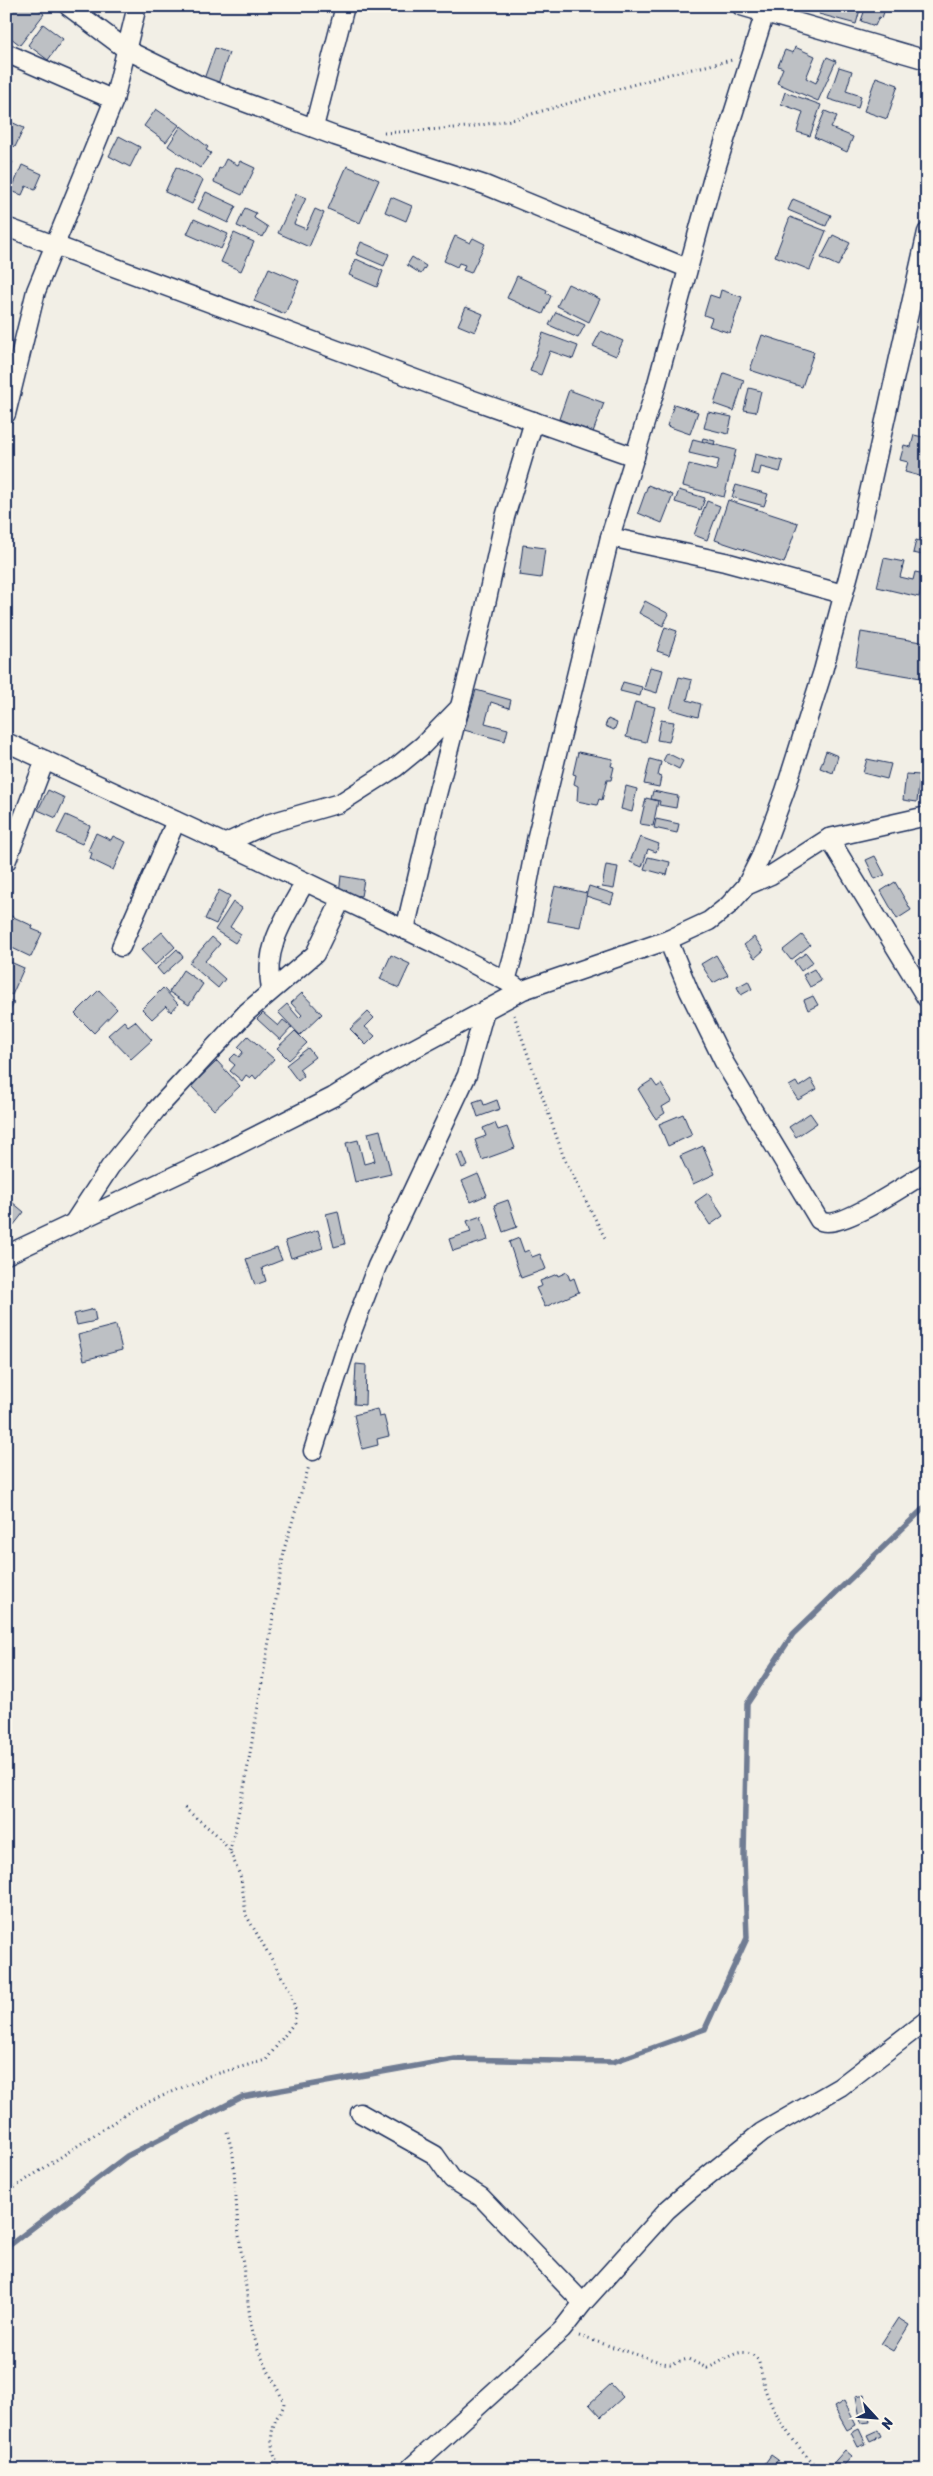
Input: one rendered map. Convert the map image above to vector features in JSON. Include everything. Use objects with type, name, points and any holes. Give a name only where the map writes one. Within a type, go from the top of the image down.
[{"type":"street","points":[[68,6],[127,50],[201,86],[314,127],[485,185],[687,268]]},
{"type":"street","points":[[6,414],[36,291],[114,100],[137,6]]},
{"type":"street","points":[[314,127],[345,6]]},
{"type":"street","points":[[741,6],[766,10],[927,60]]},
{"type":"street","points":[[506,980],[519,933],[537,836],[610,536],[636,457],[687,268],[766,10]]},
{"type":"street","points":[[6,53],[114,100]]},
{"type":"street","points":[[6,227],[445,390],[636,457]]},
{"type":"street","points":[[6,1255],[206,1161],[325,1102],[389,1062],[515,994],[668,940],[709,921],[729,905],[746,886],[760,858],[788,782],[820,680],[860,533],[921,280],[927,232]]},
{"type":"street","points":[[405,930],[434,806],[461,707],[505,517],[534,421]]},
{"type":"street","points":[[610,536],[725,562],[843,594]]},
{"type":"street","points":[[224,844],[267,824],[340,804],[395,768],[422,746],[461,707]]},
{"type":"street","points":[[6,742],[305,882],[506,980],[515,994]]},
{"type":"street","points":[[6,862],[45,760]]},
{"type":"street","points":[[746,886],[771,875],[829,838],[927,816]]},
{"type":"street","points":[[120,947],[176,821]]},
{"type":"street","points":[[829,838],[927,999]]},
{"type":"street","points":[[271,990],[268,972],[270,955],[278,934],[305,882]]},
{"type":"street","points":[[74,1222],[110,1167],[134,1136],[247,1012],[315,954],[342,900]]},
{"type":"street","points":[[668,940],[689,991],[724,1062],[819,1220],[828,1224],[854,1215],[927,1172]]},
{"type":"street","points":[[313,1451],[347,1345],[377,1266],[468,1075],[485,1010]]},
{"type":"street","points":[[408,2470],[562,2330],[583,2303],[667,2210],[690,2190],[762,2132],[840,2087],[927,2020]]},
{"type":"street","points":[[360,2113],[434,2155],[452,2179],[481,2197],[583,2303]]},
{"type":"path","points":[[375,133],[469,127],[511,120],[670,74],[752,56]]},
{"type":"path","points":[[515,994],[564,1158],[605,1238]]},
{"type":"path","points":[[230,1852],[245,1782],[285,1546],[313,1451]]},
{"type":"path","points":[[6,2193],[135,2108],[209,2076],[266,2060],[294,2023],[296,2012],[290,1991],[246,1915],[241,1878],[230,1852],[218,1835],[182,1806]]},
{"type":"path","points":[[226,2132],[233,2154],[238,2228],[251,2325],[258,2350],[284,2402],[273,2427],[271,2438],[273,2455],[280,2470]]},
{"type":"path","points":[[562,2330],[667,2364],[688,2359],[707,2368],[739,2352],[753,2355],[758,2360],[769,2398],[786,2430],[806,2456],[821,2470]]},
{"type":"building","points":[[6,6],[35,6],[44,14],[20,45],[6,34]]},
{"type":"building","points":[[821,6],[831,6],[848,11],[849,6],[861,6],[856,24],[819,14]]},
{"type":"building","points":[[866,6],[886,6],[882,18],[879,17],[875,26],[861,21]]},
{"type":"building","points":[[43,24],[63,39],[48,60],[28,45]]},
{"type":"building","points":[[795,47],[815,56],[806,78],[816,83],[827,57],[836,61],[818,101],[777,83],[783,68],[778,66],[785,50],[793,53]]},
{"type":"building","points":[[215,48],[229,53],[218,84],[204,79]]},
{"type":"building","points":[[839,67],[852,71],[846,91],[861,96],[858,108],[828,99]]},
{"type":"building","points":[[876,77],[898,85],[887,119],[864,111]]},
{"type":"building","points":[[785,92],[821,105],[810,136],[797,132],[803,112],[781,104]]},
{"type":"building","points":[[156,109],[179,125],[166,142],[144,126]]},
{"type":"building","points":[[825,111],[837,116],[831,128],[853,137],[847,152],[814,137]]},
{"type":"building","points":[[7,120],[24,128],[15,147],[6,142]]},
{"type":"building","points":[[181,126],[208,147],[206,150],[211,153],[200,168],[168,146]]},
{"type":"building","points":[[119,136],[140,147],[130,167],[109,156]]},
{"type":"building","points":[[6,159],[13,162],[8,172],[6,171]]},
{"type":"building","points":[[226,159],[238,165],[240,161],[255,168],[242,195],[214,182],[219,168],[221,169]]},
{"type":"building","points":[[22,165],[42,174],[35,190],[26,186],[22,195],[11,191]]},
{"type":"building","points":[[347,166],[379,180],[360,223],[328,209]]},
{"type":"building","points":[[176,167],[203,180],[192,204],[165,192]]},
{"type":"building","points":[[206,192],[236,206],[228,223],[198,209]]},
{"type":"building","points":[[296,194],[306,198],[294,224],[306,229],[315,209],[324,213],[309,247],[278,233]]},
{"type":"building","points":[[391,197],[412,206],[406,221],[385,212]]},
{"type":"building","points":[[793,199],[831,215],[826,226],[788,210]]},
{"type":"building","points":[[245,208],[256,213],[254,218],[268,227],[263,237],[237,226]]},
{"type":"building","points":[[790,217],[826,231],[810,270],[775,256]]},
{"type":"building","points":[[194,219],[228,234],[221,249],[187,234]]},
{"type":"building","points":[[234,233],[254,242],[241,271],[221,262]]},
{"type":"building","points":[[833,235],[850,243],[838,266],[821,258]]},
{"type":"building","points":[[455,236],[470,243],[473,238],[485,244],[471,273],[463,270],[465,265],[459,263],[457,267],[444,261]]},
{"type":"building","points":[[361,242],[389,254],[384,266],[356,254]]},
{"type":"building","points":[[412,257],[426,266],[421,274],[407,265]]},
{"type":"building","points":[[356,259],[383,271],[377,287],[349,275]]},
{"type":"building","points":[[269,268],[299,281],[285,314],[254,301]]},
{"type":"building","points":[[517,276],[547,290],[546,293],[551,296],[543,314],[507,298]]},
{"type":"building","points":[[568,284],[600,299],[589,322],[557,306]]},
{"type":"building","points":[[721,290],[742,297],[730,333],[709,326],[712,318],[704,315],[710,295],[719,298]]},
{"type":"building","points":[[466,307],[483,314],[475,332],[458,325]]},
{"type":"building","points":[[556,312],[585,325],[578,338],[549,325]]},
{"type":"building","points":[[601,331],[623,341],[616,356],[593,346]]},
{"type":"building","points":[[543,333],[578,346],[573,359],[550,351],[541,375],[530,371]]},
{"type":"building","points":[[762,335],[814,352],[802,387],[750,370]]},
{"type":"building","points":[[724,373],[744,380],[734,411],[714,404]]},
{"type":"building","points":[[749,388],[761,391],[756,412],[744,410]]},
{"type":"building","points":[[569,390],[604,403],[593,432],[559,419]]},
{"type":"building","points":[[674,404],[698,412],[690,434],[667,426]]},
{"type":"building","points":[[708,412],[732,417],[728,434],[704,428]]},
{"type":"building","points":[[914,435],[927,438],[927,478],[905,472],[908,462],[900,460],[904,445],[911,447]]},
{"type":"building","points":[[703,438],[715,441],[713,449],[701,445]]},
{"type":"building","points":[[693,439],[736,450],[724,497],[683,486],[689,464],[716,471],[719,460],[689,453]]},
{"type":"building","points":[[755,454],[783,461],[780,472],[761,467],[759,475],[751,473]]},
{"type":"building","points":[[648,485],[673,495],[662,523],[638,513]]},
{"type":"building","points":[[736,485],[768,494],[764,506],[732,497]]},
{"type":"building","points":[[679,490],[705,498],[701,510],[675,502]]},
{"type":"building","points":[[728,500],[798,523],[784,563],[715,540]]},
{"type":"building","points":[[707,501],[720,506],[707,540],[694,535]]},
{"type":"building","points":[[916,540],[927,543],[927,556],[913,553]]},
{"type":"building","points":[[523,545],[545,548],[541,578],[519,575]]},
{"type":"building","points":[[884,558],[904,562],[900,577],[913,580],[915,572],[925,574],[919,597],[877,587]]},
{"type":"building","points":[[927,570],[927,597],[922,596]]},
{"type":"building","points":[[645,601],[669,614],[663,626],[639,613]]},
{"type":"building","points":[[665,627],[677,631],[669,655],[657,651]]},
{"type":"building","points":[[861,632],[927,643],[927,679],[855,667]]},
{"type":"building","points":[[650,667],[663,670],[657,693],[644,689]]},
{"type":"building","points":[[679,677],[692,680],[687,700],[701,704],[698,717],[670,709]]},
{"type":"building","points":[[623,682],[642,687],[640,696],[620,691]]},
{"type":"building","points":[[925,687],[927,687],[927,717],[921,716]]},
{"type":"building","points":[[476,690],[511,700],[509,708],[491,702],[485,723],[508,729],[505,741],[464,730]]},
{"type":"building","points":[[635,702],[655,707],[646,742],[626,737]]},
{"type":"building","points":[[608,719],[617,723],[614,730],[605,726]]},
{"type":"building","points":[[661,720],[674,722],[669,742],[657,740]]},
{"type":"building","points":[[826,751],[838,756],[833,773],[820,768]]},
{"type":"building","points":[[578,752],[613,759],[611,766],[614,767],[611,780],[607,780],[602,800],[599,799],[597,805],[577,801],[578,786],[574,784],[576,775],[573,774]]},
{"type":"building","points":[[667,753],[683,761],[679,769],[663,761]]},
{"type":"building","points":[[650,759],[661,762],[658,776],[661,777],[659,787],[644,784]]},
{"type":"building","points":[[867,759],[891,764],[887,779],[863,773]]},
{"type":"building","points":[[906,774],[920,775],[917,802],[903,800]]},
{"type":"building","points":[[626,786],[637,789],[632,812],[621,809]]},
{"type":"building","points":[[48,790],[65,798],[56,818],[38,810]]},
{"type":"building","points":[[653,791],[678,796],[676,808],[659,805],[660,801],[651,799]]},
{"type":"building","points":[[646,798],[658,801],[653,826],[640,824]]},
{"type":"building","points":[[66,815],[90,826],[82,844],[57,833]]},
{"type":"building","points":[[656,819],[679,824],[677,833],[654,828]]},
{"type":"building","points":[[96,833],[111,840],[113,836],[126,842],[113,870],[90,859],[92,853],[88,851]]},
{"type":"building","points":[[640,837],[659,844],[656,852],[648,849],[642,867],[630,862]]},
{"type":"building","points":[[875,856],[885,875],[875,879],[866,860]]},
{"type":"building","points":[[648,857],[670,862],[667,875],[644,869]]},
{"type":"building","points":[[606,865],[618,867],[614,889],[602,887]]},
{"type":"building","points":[[341,876],[364,880],[361,896],[339,893]]},
{"type":"building","points":[[895,882],[911,910],[897,919],[881,891]]},
{"type":"building","points":[[555,886],[587,893],[580,927],[547,921]]},
{"type":"building","points":[[589,886],[614,894],[611,904],[586,896]]},
{"type":"building","points":[[219,890],[230,896],[216,924],[205,919]]},
{"type":"building","points":[[233,902],[242,908],[230,927],[241,934],[235,943],[215,930]]},
{"type":"building","points":[[7,914],[33,926],[32,929],[42,933],[31,957],[8,946],[11,939],[6,937]]},
{"type":"building","points":[[162,932],[175,947],[155,965],[141,950]]},
{"type":"building","points":[[802,935],[810,945],[791,960],[783,950]]},
{"type":"building","points":[[212,937],[220,944],[205,961],[225,979],[218,988],[189,963]]},
{"type":"building","points":[[754,937],[764,950],[755,958],[744,945]]},
{"type":"building","points":[[177,949],[183,957],[163,975],[157,968]]},
{"type":"building","points":[[806,953],[813,962],[801,971],[794,961]]},
{"type":"building","points":[[391,955],[410,964],[399,988],[380,979]]},
{"type":"building","points":[[716,955],[728,975],[713,983],[701,964]]},
{"type":"building","points":[[6,960],[24,968],[12,995],[6,992]]},
{"type":"building","points":[[814,969],[821,981],[810,987],[803,975]]},
{"type":"building","points":[[183,970],[203,984],[189,1005],[169,992]]},
{"type":"building","points":[[748,981],[752,989],[741,995],[737,987]]},
{"type":"building","points":[[163,988],[178,1004],[171,1012],[166,1006],[152,1019],[142,1009]]},
{"type":"building","points":[[99,990],[117,1009],[94,1033],[75,1014]]},
{"type":"building","points":[[302,993],[322,1014],[300,1035],[278,1012],[287,1004],[299,1018],[302,1015],[291,1003]]},
{"type":"building","points":[[813,996],[818,1005],[808,1010],[804,1000]]},
{"type":"building","points":[[6,999],[14,1003],[6,1019]]},
{"type":"building","points":[[368,1012],[374,1018],[365,1027],[375,1036],[366,1045],[350,1029]]},
{"type":"building","points":[[263,1013],[278,1026],[283,1020],[292,1027],[280,1040],[257,1019]]},
{"type":"building","points":[[124,1021],[128,1026],[135,1021],[152,1040],[131,1059],[108,1035]]},
{"type":"building","points":[[295,1031],[307,1043],[289,1060],[277,1048]]},
{"type":"building","points":[[248,1036],[274,1059],[256,1079],[253,1075],[250,1078],[246,1075],[242,1081],[230,1071],[235,1065],[229,1060],[235,1054],[239,1057],[243,1052],[238,1047]]},
{"type":"building","points":[[308,1048],[315,1057],[299,1069],[304,1076],[298,1081],[286,1065]]},
{"type":"building","points":[[217,1061],[240,1086],[214,1110],[191,1086]]},
{"type":"building","points":[[811,1079],[817,1089],[798,1100],[789,1086],[796,1082],[799,1087]]},
{"type":"building","points":[[652,1080],[657,1087],[661,1084],[672,1101],[662,1107],[665,1113],[656,1119],[638,1089]]},
{"type":"building","points":[[482,1099],[484,1105],[497,1100],[500,1109],[478,1117],[473,1102]]},
{"type":"building","points":[[810,1113],[817,1123],[796,1137],[789,1127]]},
{"type":"building","points":[[683,1114],[692,1135],[668,1146],[659,1124]]},
{"type":"building","points":[[495,1123],[498,1130],[507,1127],[515,1148],[482,1160],[475,1140],[486,1136],[483,1128]]},
{"type":"building","points":[[380,1130],[391,1174],[355,1182],[346,1143],[358,1140],[364,1164],[375,1161],[368,1133]]},
{"type":"building","points":[[703,1146],[715,1174],[693,1184],[680,1156]]},
{"type":"building","points":[[463,1153],[468,1166],[462,1168],[457,1155]]},
{"type":"building","points":[[478,1174],[487,1195],[471,1202],[462,1181]]},
{"type":"building","points":[[708,1193],[723,1216],[710,1225],[695,1202]]},
{"type":"building","points":[[6,1197],[24,1212],[13,1226],[6,1221]]},
{"type":"building","points":[[508,1200],[517,1227],[503,1232],[494,1205]]},
{"type":"building","points":[[338,1211],[345,1244],[334,1247],[326,1214]]},
{"type":"building","points":[[481,1216],[488,1240],[453,1251],[449,1239],[471,1232],[467,1221]]},
{"type":"building","points":[[318,1230],[323,1248],[291,1258],[285,1241]]},
{"type":"building","points":[[519,1238],[524,1252],[529,1250],[532,1257],[540,1254],[546,1269],[521,1278],[509,1242]]},
{"type":"building","points":[[277,1248],[282,1260],[262,1268],[266,1281],[255,1285],[246,1259]]},
{"type":"building","points":[[567,1272],[570,1280],[574,1278],[579,1292],[545,1307],[536,1288],[542,1286],[540,1281]]},
{"type":"building","points":[[94,1309],[96,1321],[77,1325],[74,1314]]},
{"type":"building","points":[[116,1325],[122,1350],[84,1360],[78,1335]]},
{"type":"building","points":[[356,1364],[366,1365],[365,1405],[354,1404]]},
{"type":"building","points":[[377,1409],[379,1417],[384,1416],[389,1436],[377,1439],[378,1445],[362,1449],[354,1415]]},
{"type":"building","points":[[898,2318],[909,2325],[893,2351],[881,2344]]},
{"type":"building","points":[[611,2384],[623,2397],[601,2417],[589,2404]]},
{"type":"building","points":[[865,2394],[870,2422],[861,2423],[856,2396]]},
{"type":"building","points":[[844,2401],[856,2425],[847,2430],[834,2407]]},
{"type":"building","points":[[859,2429],[866,2444],[858,2447],[851,2433]]},
{"type":"building","points":[[878,2430],[881,2436],[870,2441],[867,2435]]},
{"type":"building","points":[[845,2450],[852,2456],[840,2470],[831,2470],[829,2468]]},
{"type":"building","points":[[771,2455],[778,2460],[770,2470],[762,2470],[761,2469]]},
{"type":"waterway","points":[[6,2248],[127,2156],[242,2097],[455,2059],[613,2062],[705,2029],[747,1938],[744,1857],[747,1704],[793,1634],[927,1505]]}]
